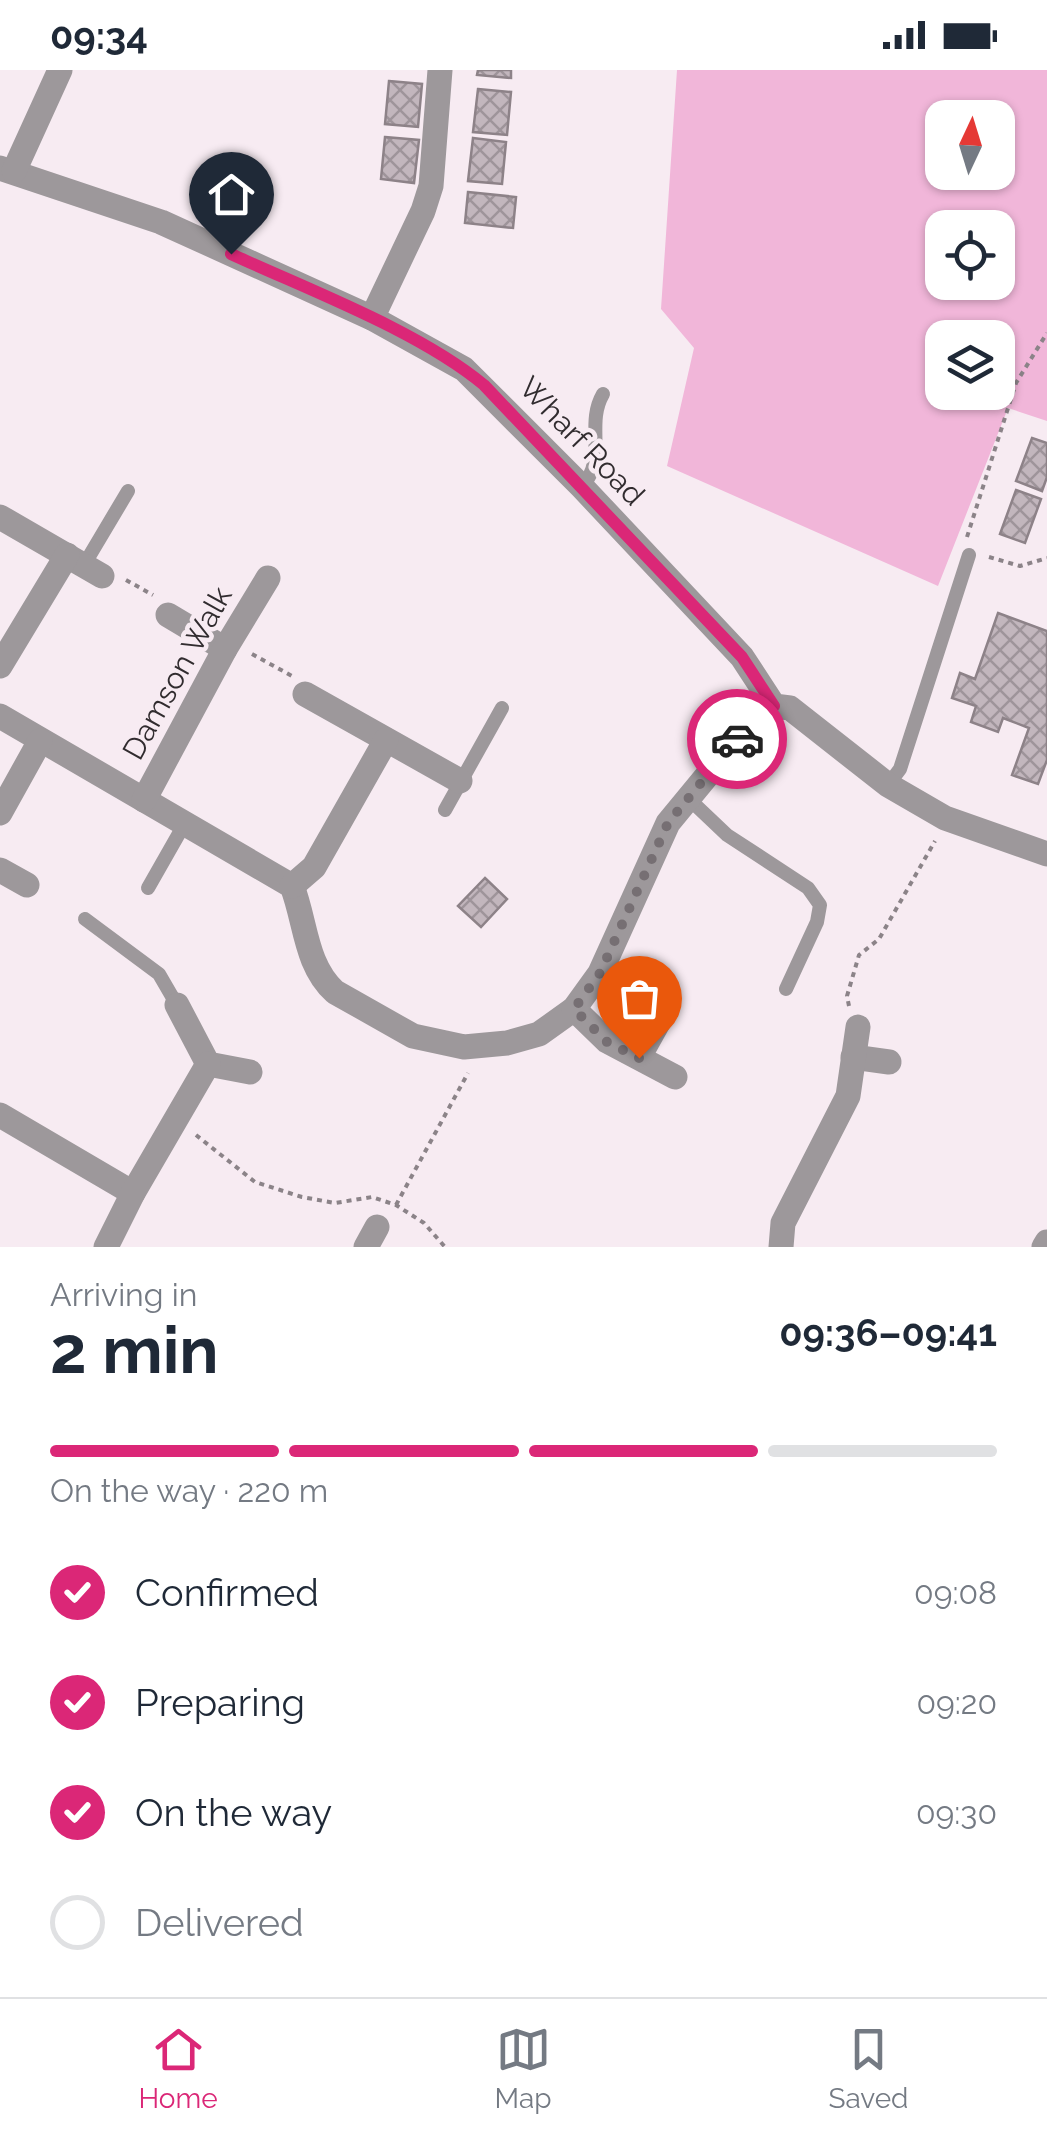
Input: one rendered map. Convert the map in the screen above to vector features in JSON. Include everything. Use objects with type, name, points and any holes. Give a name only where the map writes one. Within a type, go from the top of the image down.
[{"type":"street","points":[[7,170],[60,70]]},
{"type":"street","points":[[372,318],[431,186],[440,70]]},
{"type":"street","name":"Wharf Road","points":[[7,170],[161,222],[372,318],[464,368],[742,657],[774,706],[790,708],[888,785],[945,818],[1047,854]]},
{"type":"street","points":[[0,517],[85,565],[0,666]]},
{"type":"street","name":"Damson Walk","points":[[144,800],[268,578]]},
{"type":"street","points":[[168,616],[225,649]]},
{"type":"street","points":[[304,694],[460,781]]},
{"type":"street","points":[[0,716],[292,886],[312,960],[324,982],[365,1011],[413,1036],[468,1048],[539,1034],[574,1009],[600,973],[668,823],[757,716],[774,706]]},
{"type":"street","points":[[292,886],[314,867],[386,740]]},
{"type":"street","points":[[0,814],[40,741]]},
{"type":"street","points":[[0,870],[28,885]]},
{"type":"street","points":[[177,1005],[208,1064]]},
{"type":"street","points":[[574,1009],[607,1042],[675,1077]]},
{"type":"street","points":[[639,1058],[658,1024]]},
{"type":"street","points":[[781,1247],[783,1223],[848,1096],[858,1027]]},
{"type":"street","points":[[460,1074],[468,1048]]},
{"type":"street","points":[[853,1057],[888,1062]]},
{"type":"street","points":[[208,1064],[250,1072]]},
{"type":"street","points":[[106,1247],[208,1064]]},
{"type":"street","points":[[0,1115],[133,1193]]},
{"type":"lane","points":[[582,487],[594,473],[596,406],[603,394]]},
{"type":"lane","points":[[85,565],[128,491]]},
{"type":"lane","points":[[888,785],[900,769],[970,553]]},
{"type":"lane","points":[[445,810],[502,708]]},
{"type":"lane","points":[[688,798],[727,835],[808,888],[820,905],[817,922],[786,988]]},
{"type":"lane","points":[[148,888],[185,824]]},
{"type":"lane","points":[[85,919],[159,974],[177,1005]]},
{"type":"path","points":[[1047,332],[1016,383],[963,547],[970,553],[1020,566],[1047,558]]},
{"type":"path","points":[[85,565],[110,572],[169,604],[168,616]]},
{"type":"path","points":[[225,649],[241,648],[303,682],[304,694]]},
{"type":"path","points":[[858,1027],[847,996],[860,955],[879,938],[945,818]]},
{"type":"path","points":[[371,1237],[396,1205],[468,1072],[468,1048]]},
{"type":"path","points":[[178,1120],[255,1182],[335,1203],[372,1197],[396,1205],[424,1223],[444,1247]]},
{"type":"shaded area","points":[[677,70],[1047,70],[1047,421],[1014,410],[1015,320],[925,320],[925,410],[1007,410],[938,586],[667,466],[694,348],[661,309]]},
{"type":"building","points":[[478,70],[511,70],[511,78],[477,75]]},
{"type":"building","points":[[389,81],[422,84],[418,127],[385,124]]},
{"type":"building","points":[[478,89],[511,92],[507,135],[473,132]]},
{"type":"building","points":[[385,137],[419,140],[414,183],[381,179]]},
{"type":"building","points":[[473,138],[506,142],[502,184],[468,181]]},
{"type":"building","points":[[468,192],[516,197],[513,228],[465,223]]},
{"type":"building","points":[[1032,438],[1047,443],[1047,477],[1042,491],[1016,481]]},
{"type":"building","points":[[1016,490],[1041,499],[1025,543],[1000,534]]},
{"type":"building","points":[[998,613],[1047,631],[1047,760],[1038,784],[1012,775],[1029,728],[1003,718],[998,732],[971,722],[976,706],[952,698],[960,673],[975,679]]},
{"type":"building","points":[[485,878],[507,899],[481,927],[458,906]]},
{"type":"way so far","points":[[639,1058],[607,1042],[574,1009],[600,973],[668,823],[737,739]]},
{"type":"route","points":[[231,254],[372,318],[464,368],[484,385],[742,657],[763,685],[774,706],[757,716],[737,739]]}]
